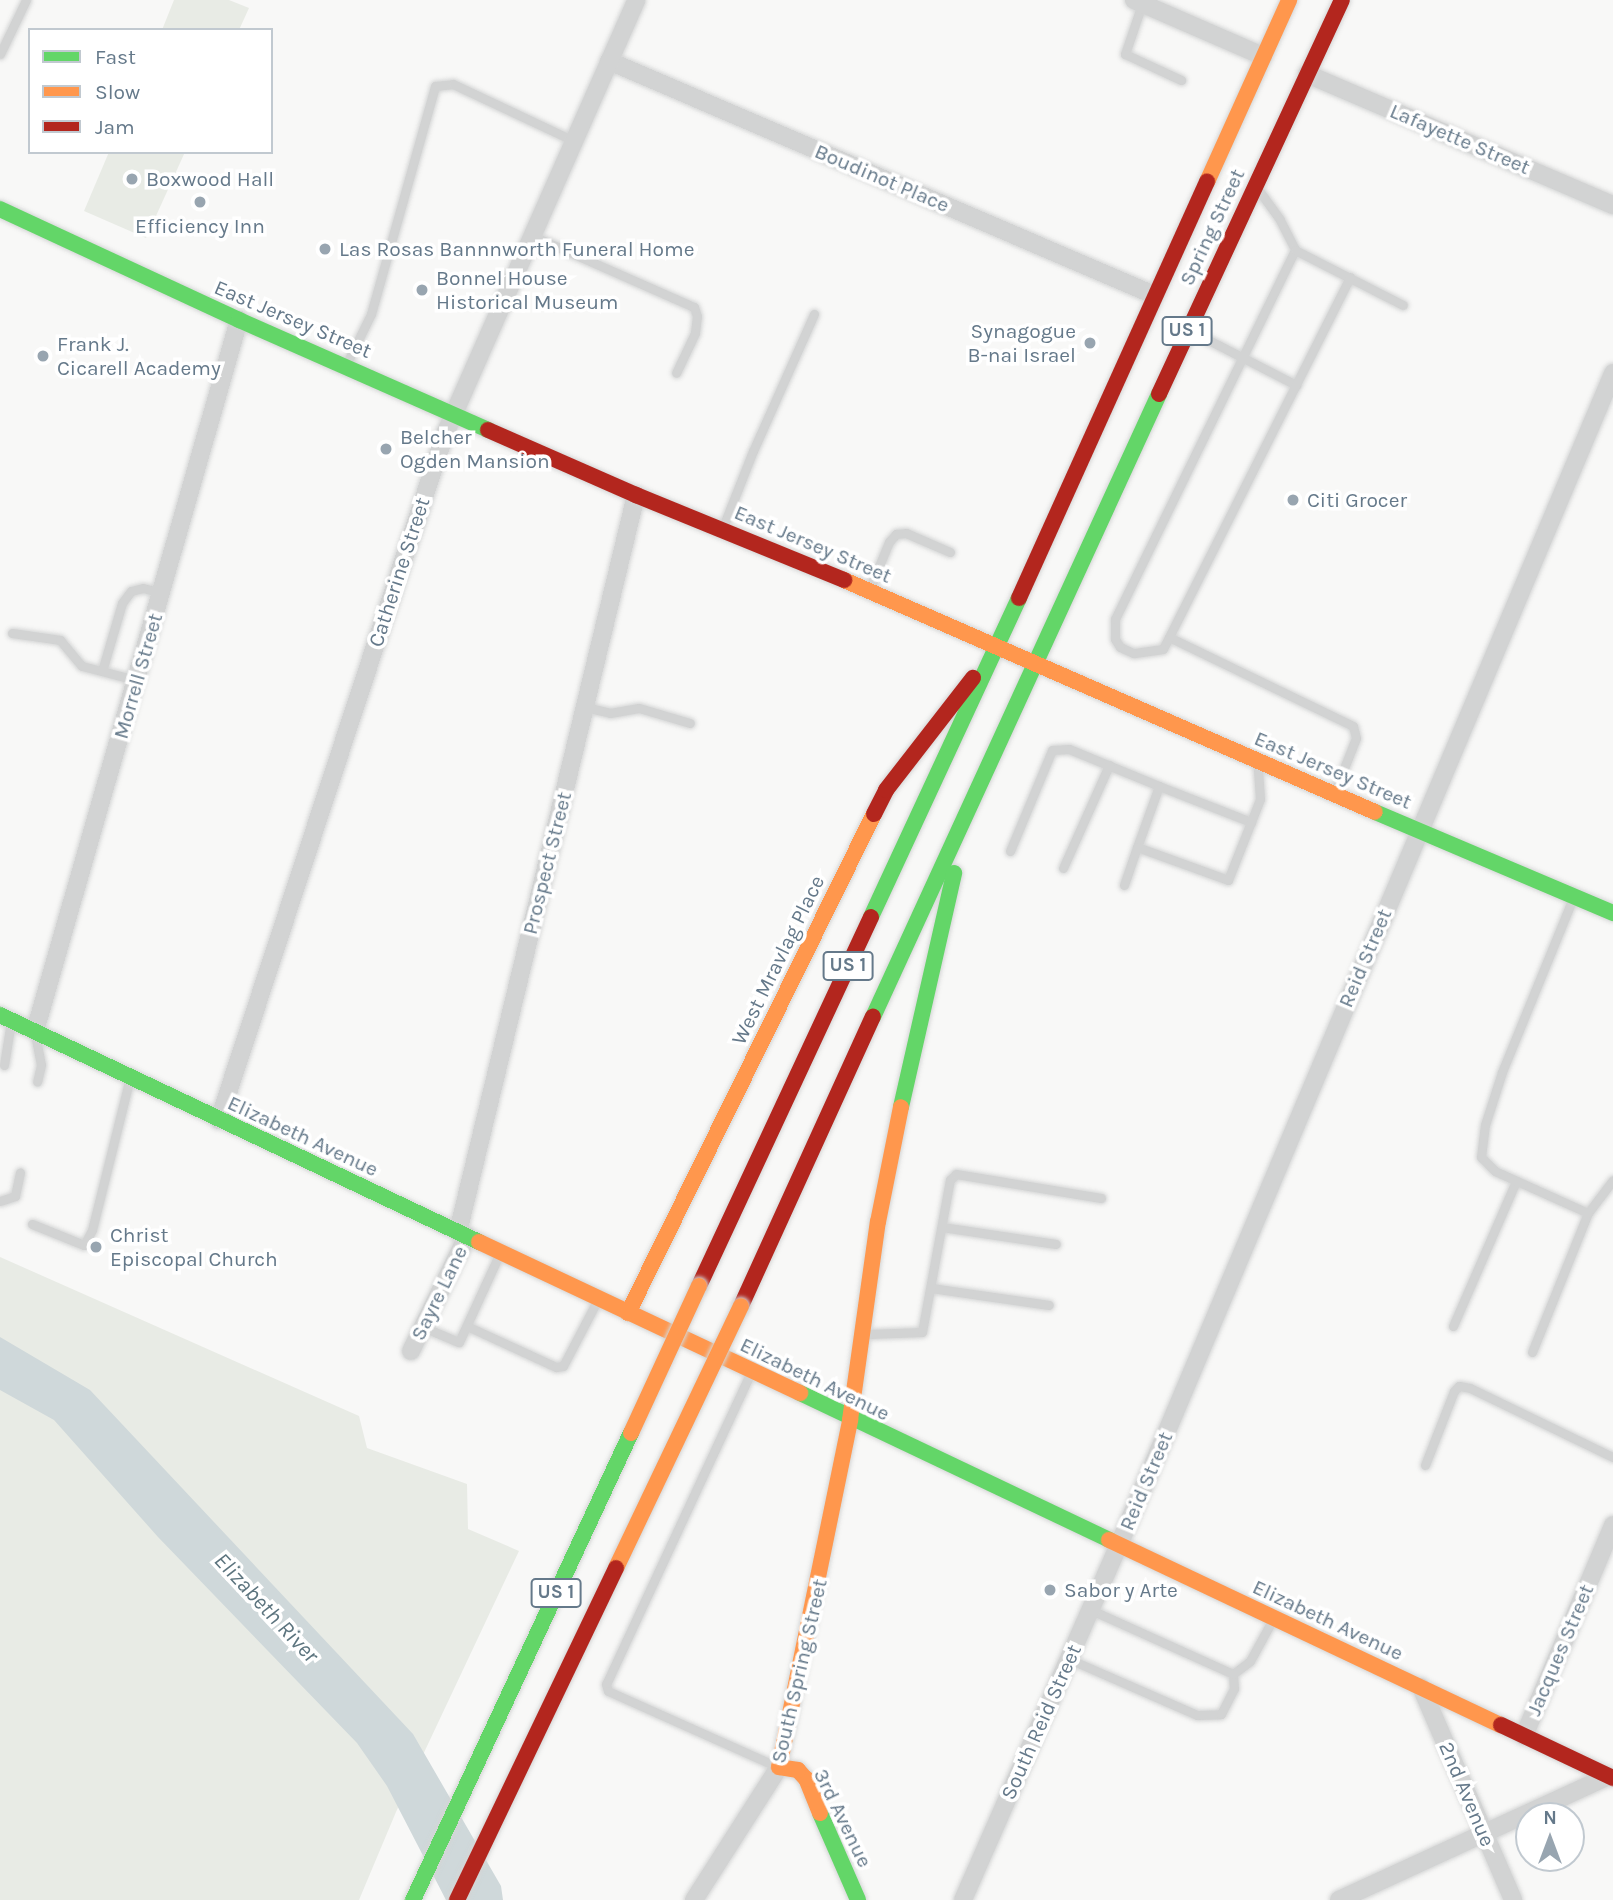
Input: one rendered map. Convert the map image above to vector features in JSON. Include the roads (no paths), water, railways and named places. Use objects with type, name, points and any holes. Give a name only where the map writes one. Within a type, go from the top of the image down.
[{"type":"main road","name":"Spring Street","points":[[997,646],[1289,0]]},
{"type":"main road","name":"Spring Street","points":[[1034,663],[1342,0]]},
{"type":"main road","name":"East Jersey Street","points":[[0,209],[239,320],[347,365],[636,495],[870,590],[1258,762],[1419,828],[1613,913]]},
{"type":"main road","name":"US 1","points":[[412,1900],[997,646]]},
{"type":"main road","name":"West Mravlag Place","points":[[628,1313],[886,790],[997,646]]},
{"type":"main road","name":"US 1","points":[[457,1900],[741,1306],[1034,663]]},
{"type":"main road","name":"South Spring Street","points":[[779,1767],[822,1569],[850,1420],[878,1222],[912,1051],[972,799]]},
{"type":"main road","name":"Elizabeth Avenue","points":[[6,1017],[850,1420],[1611,1777]]},
{"type":"main road","name":"3rd Avenue","points":[[779,1767],[798,1770],[806,1779],[858,1900]]},
{"type":"street","name":"Catherine Street","points":[[219,1120],[445,434],[636,0]]},
{"type":"street","points":[[1138,2],[1263,55]]},
{"type":"street","name":"Boudinot Place","points":[[609,61],[1154,295]]},
{"type":"street","name":"Lafayette Street","points":[[1307,74],[1613,205]]},
{"type":"street","name":"Morrell Street","points":[[35,1031],[239,320]]},
{"type":"street","name":"Reid Street","points":[[1119,1545],[1613,373]]},
{"type":"street","name":"Prospect Street","points":[[463,1234],[636,495]]},
{"type":"street","name":"Sayre Lane","points":[[411,1351],[463,1234]]},
{"type":"street","name":"Jacques Street","points":[[1524,1736],[1613,1525]]},
{"type":"street","name":"South Reid Street","points":[[963,1900],[1119,1545]]},
{"type":"street","name":"2nd Avenue","points":[[1420,1687],[1513,1900]]},
{"type":"street","name":"South Spring Street","points":[[694,1900],[779,1767]]},
{"type":"street","points":[[1339,1900],[1611,1777]]},
{"type":"lane","points":[[0,54],[26,0]]},
{"type":"lane","points":[[1138,2],[1125,54],[1181,80]]},
{"type":"lane","points":[[347,365],[371,314],[435,86],[453,84],[574,141]]},
{"type":"lane","points":[[1255,185],[1280,220],[1295,250],[1403,304]]},
{"type":"lane","points":[[533,236],[694,307],[697,316],[695,333],[676,373]]},
{"type":"lane","points":[[1295,250],[1115,619],[1115,639],[1120,647],[1133,653],[1163,649],[1350,277]]},
{"type":"lane","points":[[723,529],[752,451],[814,314]]},
{"type":"lane","points":[[1188,330],[1296,385]]},
{"type":"lane","points":[[870,590],[889,542],[896,534],[906,533],[950,552]]},
{"type":"lane","points":[[102,671],[121,603],[131,591],[143,588],[162,593]]},
{"type":"lane","points":[[12,633],[60,640],[82,666],[136,680]]},
{"type":"lane","points":[[1169,637],[1353,726],[1356,738],[1334,793]]},
{"type":"lane","points":[[585,707],[610,713],[639,708],[690,723]]},
{"type":"lane","points":[[1010,851],[1052,750],[1069,749],[1251,822]]},
{"type":"lane","points":[[1137,847],[1228,880],[1260,799],[1258,762]]},
{"type":"lane","points":[[1063,868],[1109,765]]},
{"type":"lane","points":[[1124,885],[1159,786]]},
{"type":"lane","points":[[1574,896],[1502,1072],[1485,1125],[1480,1157],[1494,1171],[1588,1213]]},
{"type":"lane","points":[[4,1065],[6,1017]]},
{"type":"lane","points":[[35,1031],[41,1065],[37,1082]]},
{"type":"lane","points":[[32,1224],[83,1245],[92,1230],[131,1076]]},
{"type":"lane","points":[[0,1201],[15,1196],[20,1173]]},
{"type":"lane","points":[[864,1334],[922,1332],[950,1180],[956,1174],[1101,1198]]},
{"type":"lane","points":[[1532,1352],[1588,1213],[1613,1180]]},
{"type":"lane","points":[[1453,1326],[1516,1181]]},
{"type":"lane","points":[[942,1227],[1056,1244]]},
{"type":"lane","points":[[423,1327],[459,1342],[469,1327],[500,1251]]},
{"type":"lane","points":[[931,1288],[1049,1305]]},
{"type":"lane","points":[[469,1327],[556,1367],[563,1366],[598,1298]]},
{"type":"lane","points":[[752,1371],[606,1684],[608,1691],[754,1759],[779,1767]]},
{"type":"lane","points":[[1425,1465],[1454,1391],[1459,1386],[1470,1388],[1613,1457]]},
{"type":"lane","points":[[1091,1610],[1233,1674]]},
{"type":"lane","points":[[1233,1674],[1250,1661],[1273,1618]]},
{"type":"lane","points":[[1069,1659],[1197,1715],[1221,1714],[1234,1689],[1233,1674]]},
{"type":"water","name":"Elizabeth River","points":[[0,1337],[90,1390],[413,1734],[501,1886],[503,1900],[446,1900],[387,1786],[357,1743],[158,1537],[54,1420],[0,1390]]},
{"type":"place","name":"Boxwood Hall","points":[[132,179]]},
{"type":"place","name":"Efficiency Inn","points":[[200,202]]},
{"type":"place","name":"Las Rosas Bannnworth Funeral Home","points":[[325,249]]},
{"type":"place","name":"Bonnel House Historical Museum","points":[[422,290]]},
{"type":"place","name":"Synagogue B-nai Israel","points":[[1090,343]]},
{"type":"place","name":"Frank J. Cicarell Academy","points":[[43,356]]},
{"type":"place","name":"Belcher Ogden Mansion","points":[[386,449]]},
{"type":"place","name":"Citi Grocer","points":[[1293,500]]},
{"type":"place","name":"Christ Episcopal Church","points":[[96,1247]]},
{"type":"place","name":"Sabor y Arte","points":[[1050,1590]]}]
